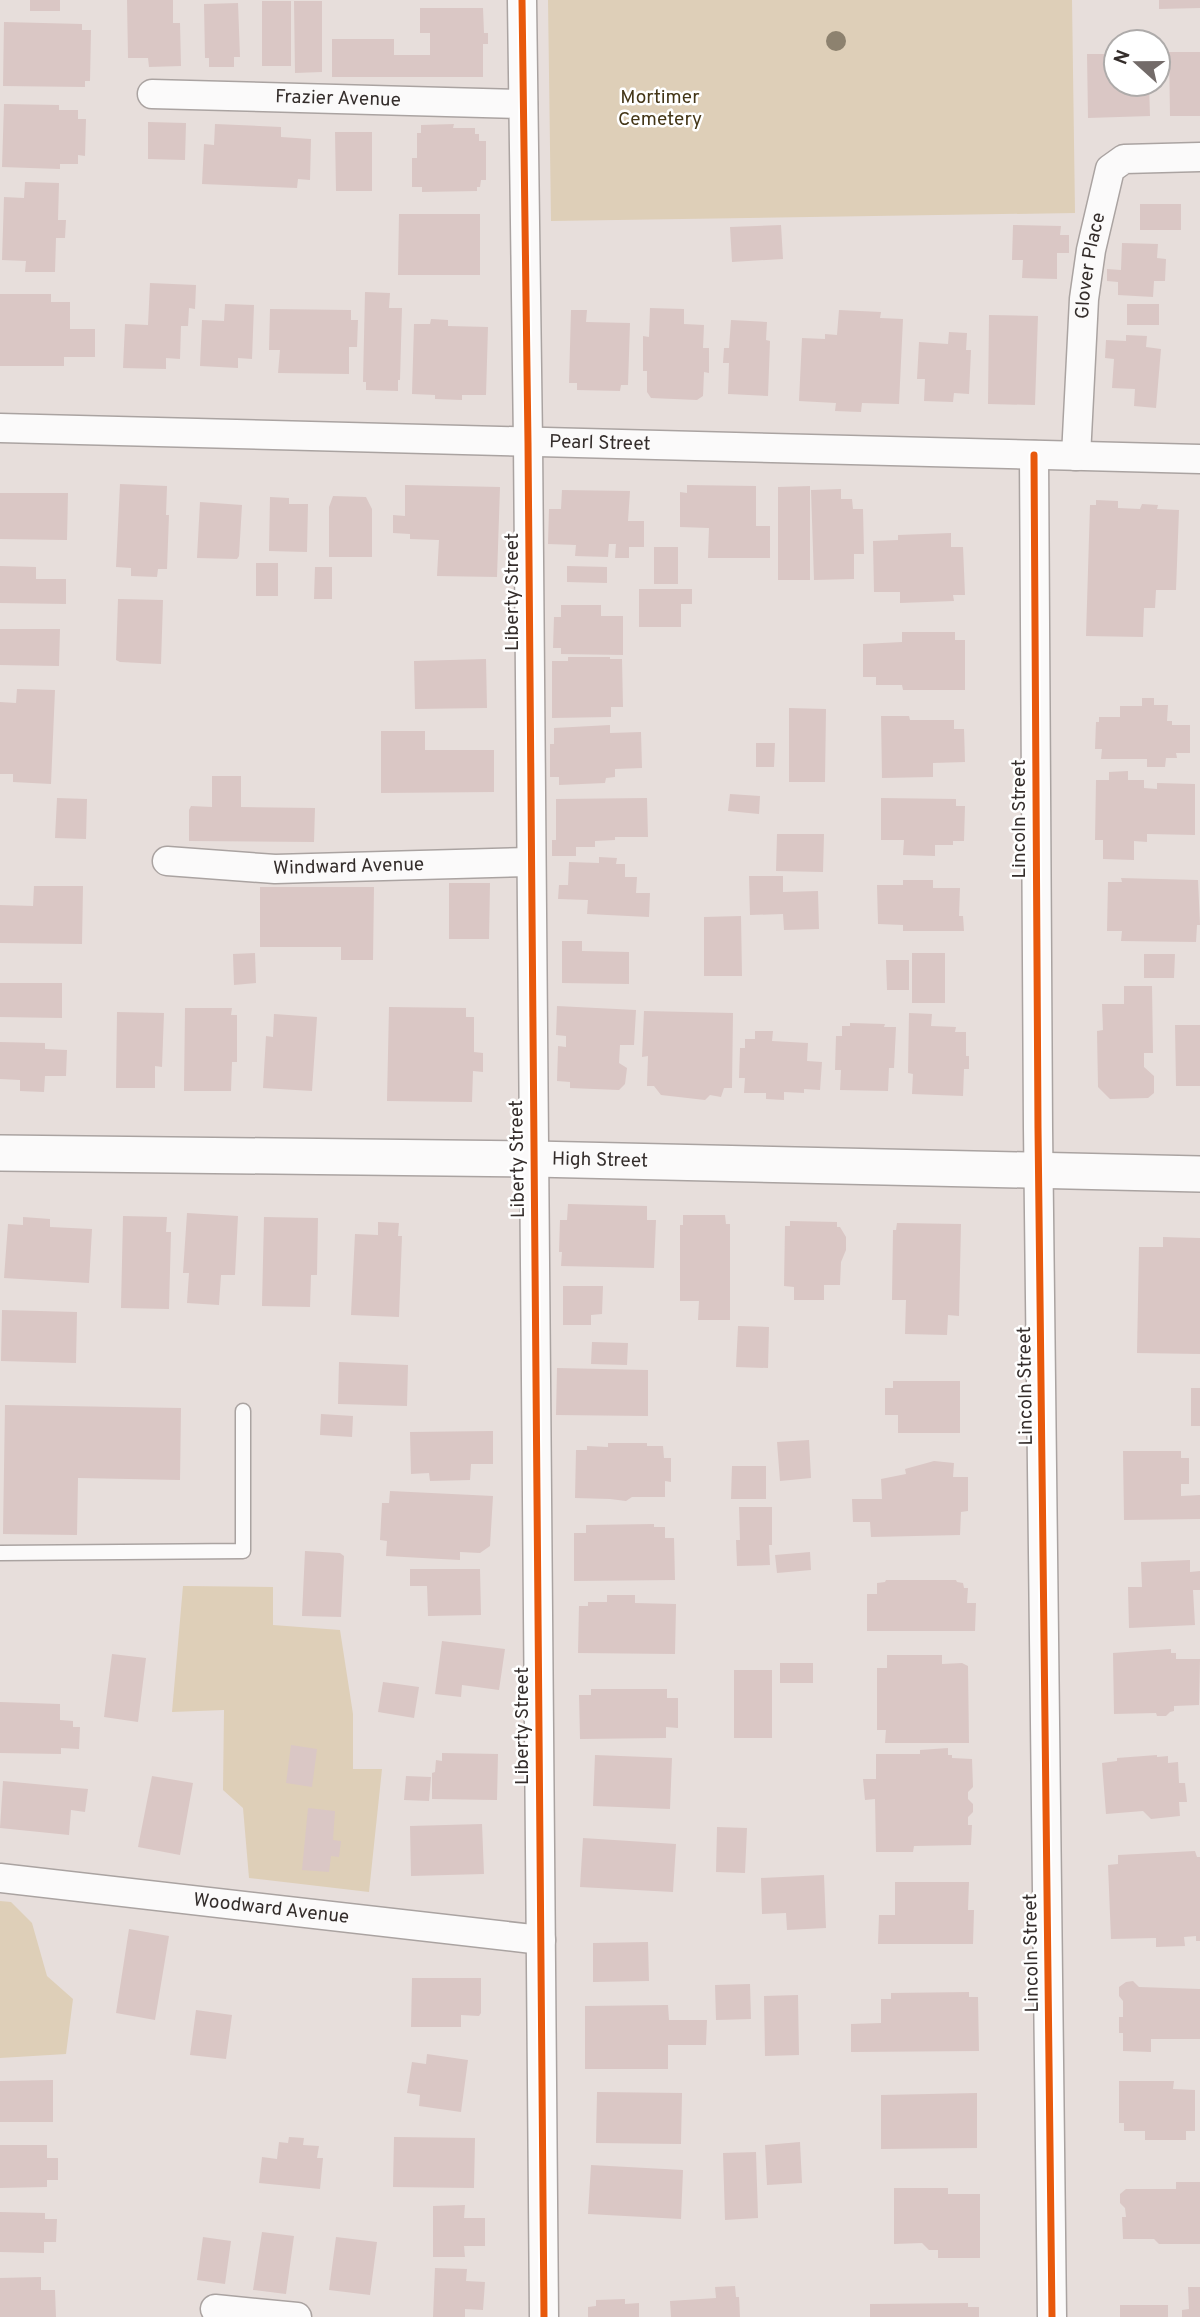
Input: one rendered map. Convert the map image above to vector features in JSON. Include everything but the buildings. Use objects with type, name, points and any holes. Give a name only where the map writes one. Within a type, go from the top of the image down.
[{"type":"street","name":"Liberty Street","points":[[522,0],[544,2317]]},
{"type":"street","name":"Frazier Avenue","points":[[152,94],[523,104]]},
{"type":"street","name":"Glover Place","points":[[1076,456],[1084,299],[1091,250],[1110,169],[1124,159],[1200,157]]},
{"type":"street","name":"Pearl Street","points":[[0,428],[1200,459]]},
{"type":"street","name":"Lincoln Street","points":[[1034,455],[1052,2317]]},
{"type":"street","name":"Windward Avenue","points":[[167,861],[275,869],[530,862]]},
{"type":"street","name":"High Street","points":[[0,1153],[534,1159],[1200,1174]]},
{"type":"street","name":"Woodward Avenue","points":[[0,1878],[541,1940]]},
{"type":"street","points":[[215,2309],[297,2317]]},
{"type":"lane","points":[[0,1553],[243,1551],[243,1411]]},
{"type":"green space","name":"Mortimer Cemetery","points":[[548,0],[1072,0],[1075,213],[551,221]]},
{"type":"green space","points":[[183,1586],[273,1587],[273,1625],[340,1630],[353,1714],[353,1769],[382,1769],[369,1892],[249,1878],[243,1808],[223,1790],[224,1710],[172,1712]]},
{"type":"green space","points":[[0,1901],[11,1902],[32,1923],[47,1976],[73,1999],[66,2054],[0,2058]]},
{"type":"cycle path","points":[[522,0],[544,2317]]},
{"type":"cycle path","points":[[1034,455],[1038,1128],[1052,2317]]}]
